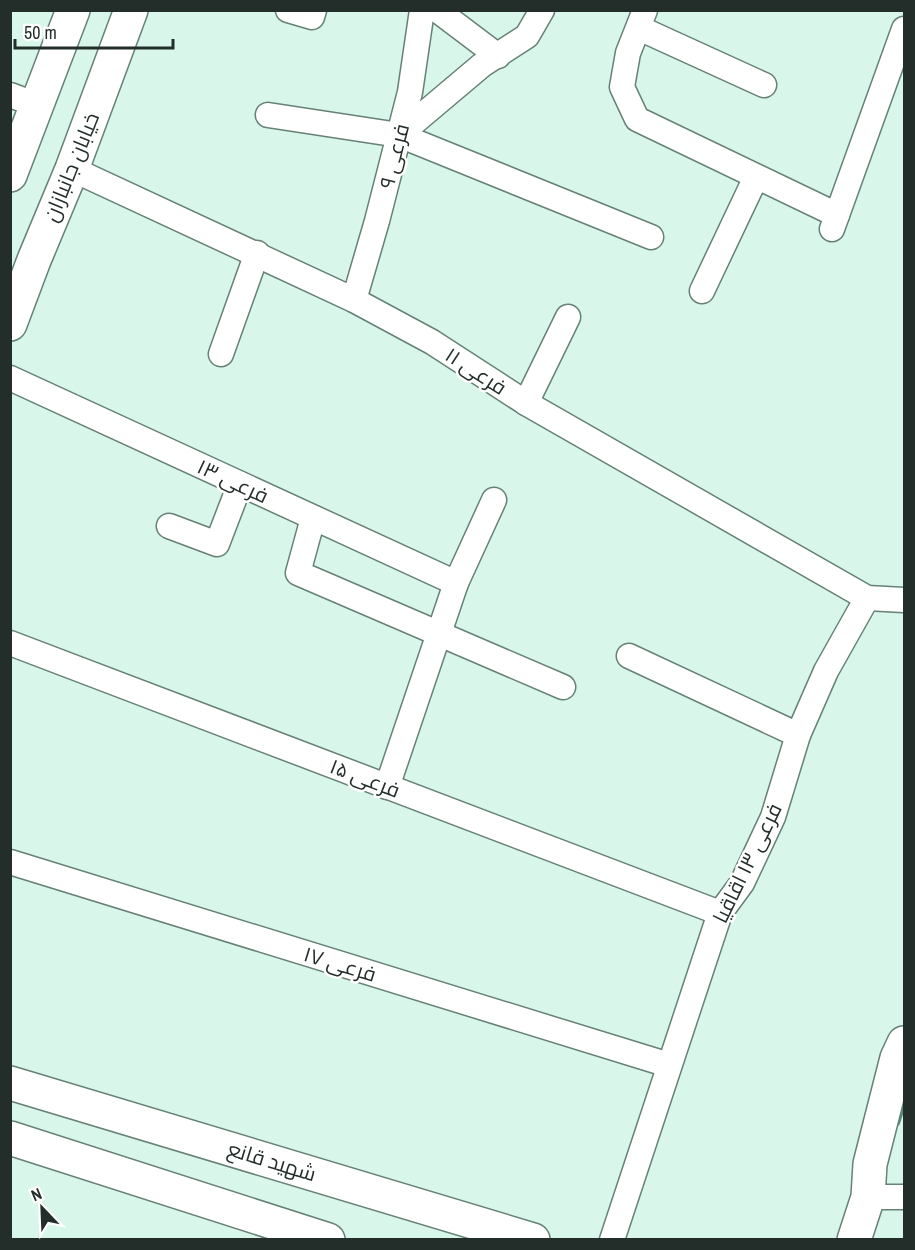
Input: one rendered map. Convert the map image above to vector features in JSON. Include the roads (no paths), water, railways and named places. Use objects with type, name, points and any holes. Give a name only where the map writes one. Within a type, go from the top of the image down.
[{"type":"main road","points":[[10,175],[24,100],[73,10]]},
{"type":"main road","name":"خیابان جانبازان","points":[[10,324],[72,169],[131,10]]},
{"type":"main road","points":[[854,1239],[868,1197],[870,1164],[897,1058],[904,1043]]},
{"type":"main road","name":"شهید قانع","points":[[10,1083],[533,1239]]},
{"type":"main road","points":[[10,1138],[328,1239]]},
{"type":"street","points":[[288,10],[312,17],[314,10]]},
{"type":"street","name":"فرعی ۹","points":[[354,300],[410,92],[422,10]]},
{"type":"street","points":[[437,10],[498,56]]},
{"type":"street","points":[[399,135],[482,65],[527,36],[542,10]]},
{"type":"street","points":[[764,85],[642,19],[628,53],[622,87],[637,119],[683,139],[756,177],[834,223],[904,29]]},
{"type":"street","points":[[268,115],[399,135],[651,237]]},
{"type":"street","name":"فرعی ۱۱","points":[[72,169],[257,253],[354,300],[432,342],[526,403],[867,598]]},
{"type":"street","points":[[702,291],[756,177]]},
{"type":"street","points":[[221,354],[257,253]]},
{"type":"street","points":[[526,403],[568,317]]},
{"type":"street","name":"فرعی ۱۳","points":[[10,378],[456,583]]},
{"type":"street","points":[[169,526],[217,544],[240,484]]},
{"type":"street","points":[[387,787],[456,583],[494,500]]},
{"type":"street","points":[[313,518],[298,573],[563,687]]},
{"type":"street","points":[[867,598],[904,600]]},
{"type":"street","name":"فرعی ۱۳ اقاقیا","points":[[612,1239],[720,913],[742,883],[773,818],[798,735],[826,671],[867,598]]},
{"type":"street","name":"فرعی ۱۵","points":[[10,643],[720,913]]},
{"type":"street","points":[[629,656],[798,735]]},
{"type":"street","name":"فرعی ۱۷","points":[[10,862],[669,1065]]},
{"type":"street","points":[[868,1197],[904,1197]]},
{"type":"waterway","points":[[897,1123],[904,1102]]}]
